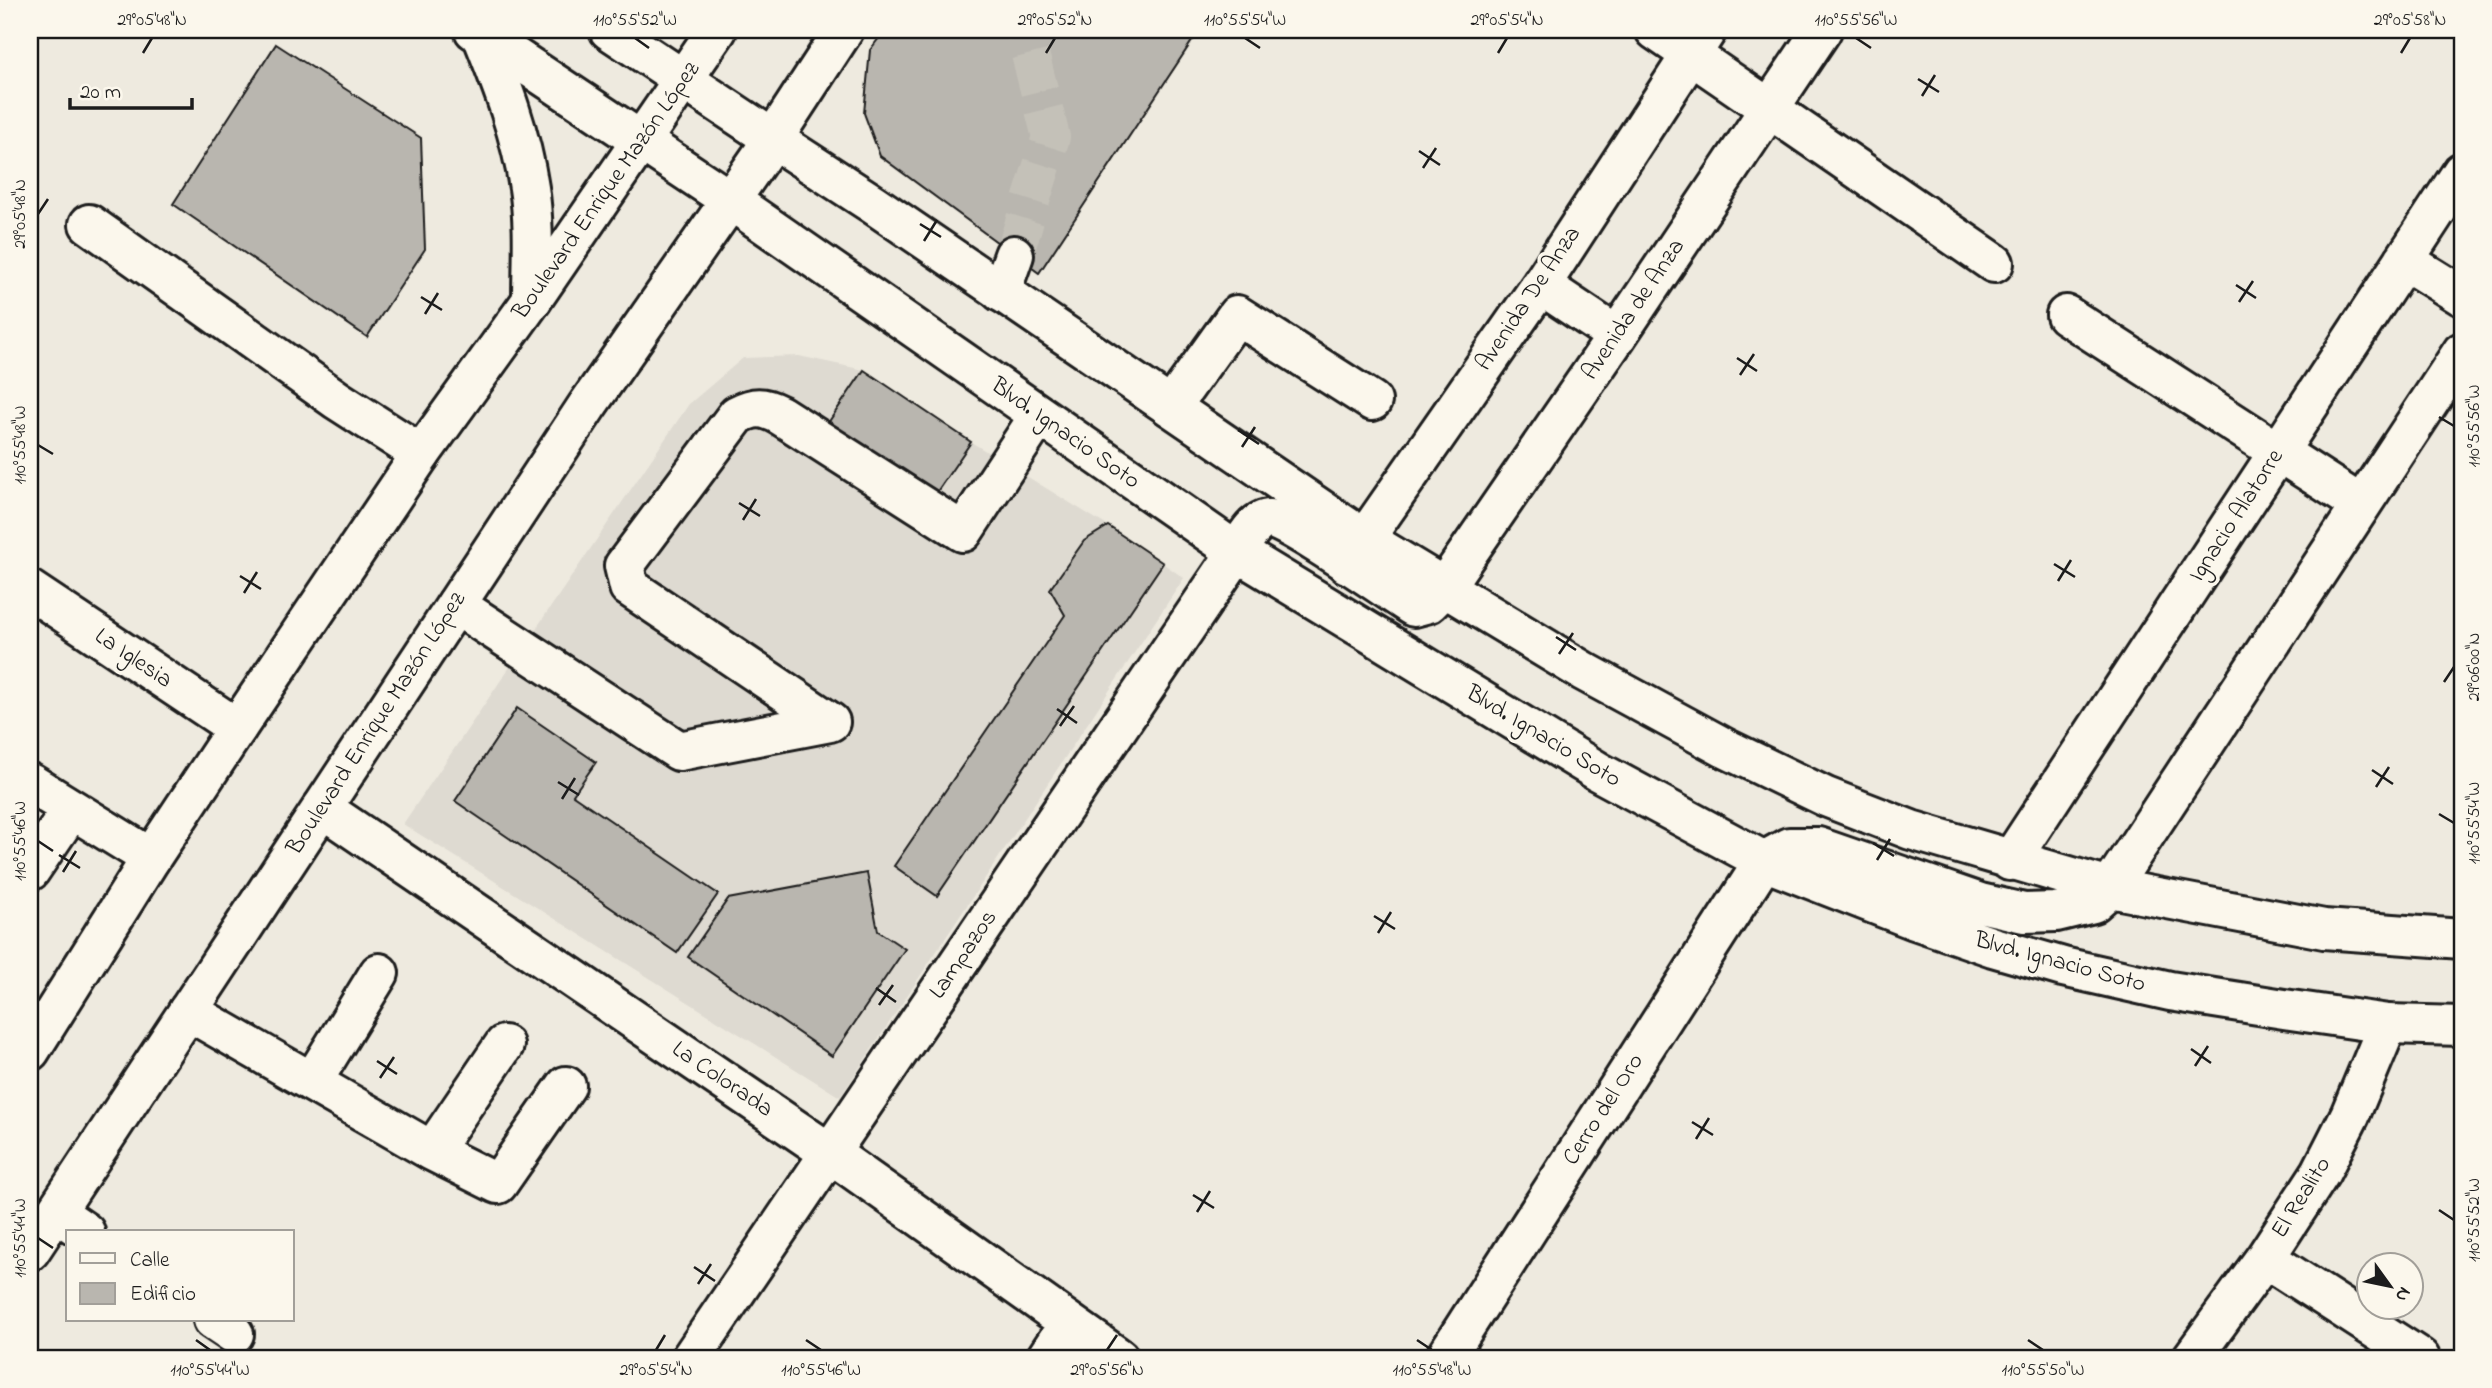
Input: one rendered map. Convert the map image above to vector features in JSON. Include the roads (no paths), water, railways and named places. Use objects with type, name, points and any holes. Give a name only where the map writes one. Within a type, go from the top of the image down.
[{"type":"main road","points":[[609,30],[1171,407],[1354,551],[1443,589],[1583,671],[1725,748],[1826,797],[1911,830],[2110,888],[2324,929],[2462,939]]},
{"type":"main road","name":"Boulevard Enrique Mazón López","points":[[30,1051],[237,727],[421,454],[532,300],[717,30]]},
{"type":"main road","name":"Boulevard Enrique Mazón López","points":[[30,1251],[71,1222],[188,1011],[587,406],[773,139],[844,30]]},
{"type":"main road","points":[[1655,30],[1699,42],[1769,109],[1994,263]]},
{"type":"main road","name":"Avenida de Anza","points":[[1443,589],[1822,30]]},
{"type":"main road","points":[[478,32],[506,96],[519,137],[530,189],[533,232],[532,300]]},
{"type":"main road","name":"Blvd. Ignacio Soto","points":[[478,32],[730,200],[1237,552],[1599,772],[1764,861],[1915,920],[1993,947],[2063,967],[2170,991],[2388,1024],[2462,1026]]},
{"type":"main road","name":"Avenida De Anza","points":[[1354,551],[1541,285],[1699,42]]},
{"type":"main road","name":"Ignacio Alatorre","points":[[2010,860],[2462,172]]},
{"type":"main road","points":[[89,224],[337,400],[421,454]]},
{"type":"main road","points":[[1001,292],[1014,255]]},
{"type":"main road","points":[[2404,260],[2462,296]]},
{"type":"main road","points":[[1541,285],[1617,336]]},
{"type":"main road","points":[[1171,407],[1237,315],[1372,401]]},
{"type":"main road","points":[[2066,316],[2361,505]]},
{"type":"main road","points":[[1764,861],[1789,847],[1818,847],[1980,903],[2024,913],[2056,912],[2093,904],[2110,888],[2462,352]]},
{"type":"main road","points":[[456,605],[679,751],[830,722],[629,587],[624,566],[737,415],[750,408],[764,407],[780,415],[963,532],[1039,416]]},
{"type":"main road","name":"Lampazos","points":[[691,1358],[1253,527],[1270,519],[1354,551]]},
{"type":"main road","name":"La Iglesia","points":[[30,590],[237,727]]},
{"type":"main road","points":[[30,783],[151,858]]},
{"type":"main road","name":"La Colorada","points":[[322,808],[830,1153],[1119,1358]]},
{"type":"main road","points":[[30,871],[72,809]]},
{"type":"main road","name":"Cerro del Oro","points":[[1445,1358],[1764,861]]},
{"type":"main road","points":[[312,1082],[379,973]]},
{"type":"main road","points":[[188,1011],[432,1151],[498,1184],[566,1086]]},
{"type":"main road","name":"El Realito","points":[[2192,1358],[2265,1258],[2321,1172],[2350,1115],[2388,1024]]},
{"type":"main road","points":[[432,1151],[504,1045]]},
{"type":"main road","points":[[2265,1258],[2420,1358]]},
{"type":"main road","points":[[1046,1358],[1069,1323]]},
{"type":"tunnel","points":[[1014,255],[1051,137],[1024,30]]}]
